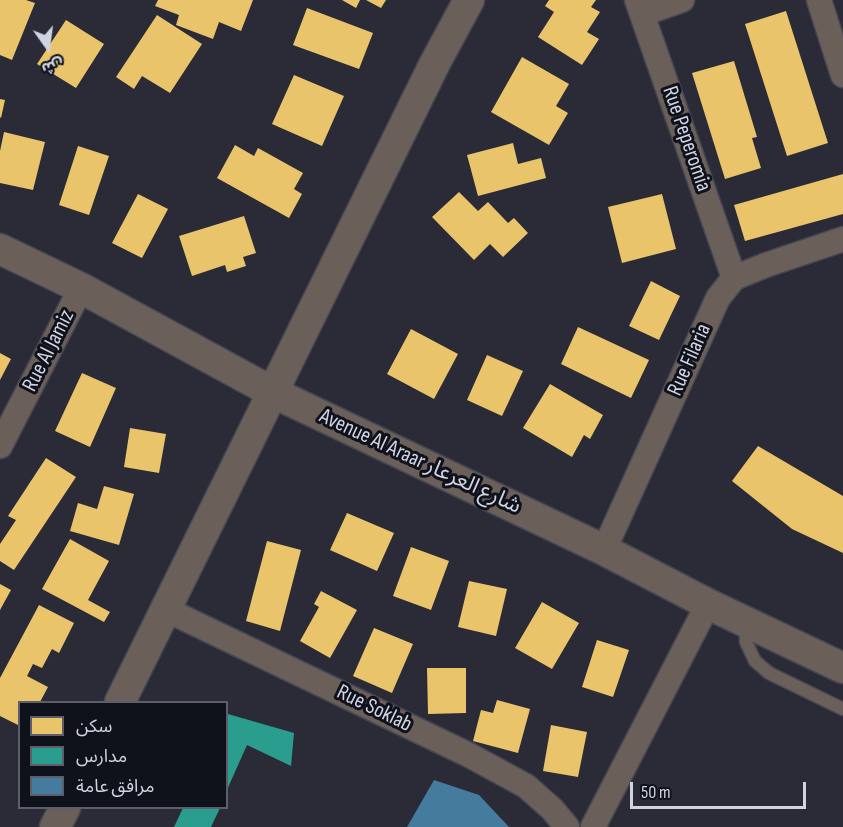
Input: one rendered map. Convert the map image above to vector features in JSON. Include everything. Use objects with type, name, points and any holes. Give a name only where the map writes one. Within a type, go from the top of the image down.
[{"type":"street","points":[[121,701],[430,73],[469,0]]},
{"type":"street","points":[[640,7],[682,0]]},
{"type":"street","points":[[819,0],[843,75]]},
{"type":"street","name":"Rue Peperomia","points":[[640,7],[734,278]]},
{"type":"street","points":[[734,278],[843,239]]},
{"type":"street","name":"Avenue Al Araar شارع العرعار","points":[[0,249],[81,288],[274,393],[604,550],[843,668]]},
{"type":"street","name":"Rue Filaria","points":[[604,550],[718,298],[734,278]]},
{"type":"street","name":"Rue Al Jamiz","points":[[0,446],[81,288]]},
{"type":"street","points":[[593,827],[708,603]]},
{"type":"street","name":"Rue Soklab","points":[[167,610],[469,755],[526,786],[552,809],[567,827]]},
{"type":"street","points":[[55,827],[64,809]]},
{"type":"lane","points":[[745,620],[747,642],[755,661],[769,673],[843,709]]},
{"type":"building: سكن","points":[[0,0],[26,0],[35,3],[12,60],[0,55]]},
{"type":"building: سكن","points":[[158,0],[253,0],[241,31],[219,22],[213,39],[176,25],[179,15],[155,6]]},
{"type":"building: سكن","points":[[342,0],[360,0],[356,8]]},
{"type":"building: سكن","points":[[366,0],[386,0],[381,8]]},
{"type":"building: سكن","points":[[549,0],[596,0],[591,7],[600,12],[587,32],[599,39],[582,65],[538,37],[554,12],[545,6]]},
{"type":"building: سكن","points":[[307,8],[373,33],[359,69],[293,45]]},
{"type":"building: سكن","points":[[786,11],[828,143],[787,156],[745,24]]},
{"type":"building: سكن","points":[[157,15],[202,44],[170,93],[142,76],[134,89],[116,77]]},
{"type":"building: سكن","points":[[66,20],[104,44],[76,88],[37,64]]},
{"type":"building: سكن","points":[[522,57],[569,84],[556,106],[568,113],[549,145],[491,112]]},
{"type":"building: سكن","points":[[734,61],[757,137],[752,138],[761,168],[725,179],[692,73]]},
{"type":"building: سكن","points":[[294,75],[344,96],[322,146],[272,124]]},
{"type":"building: سكن","points":[[0,99],[5,100],[1,118],[0,117]]},
{"type":"building: سكن","points":[[4,132],[45,142],[33,190],[0,183],[0,151]]},
{"type":"building: سكن","points":[[513,143],[518,164],[541,158],[546,178],[478,196],[467,155]]},
{"type":"building: سكن","points":[[235,145],[254,156],[258,148],[303,173],[294,189],[302,194],[289,218],[217,178]]},
{"type":"building: سكن","points":[[78,146],[109,156],[89,215],[59,205]]},
{"type":"building: سكن","points":[[843,174],[843,214],[745,241],[734,205]]},
{"type":"building: سكن","points":[[459,192],[478,211],[488,202],[508,223],[514,218],[528,233],[503,257],[490,244],[474,260],[432,217]]},
{"type":"building: سكن","points":[[138,194],[168,209],[142,258],[112,243]]},
{"type":"building: سكن","points":[[662,194],[676,249],[622,263],[608,207]]},
{"type":"building: سكن","points":[[244,216],[256,253],[243,257],[246,266],[227,272],[225,265],[192,276],[179,236]]},
{"type":"building: سكن","points":[[651,281],[680,296],[659,340],[629,326]]},
{"type":"building: سكن","points":[[578,327],[649,360],[631,398],[561,364]]},
{"type":"building: سكن","points":[[411,329],[458,354],[434,399],[387,374]]},
{"type":"building: سكن","points":[[0,353],[11,359],[0,380]]},
{"type":"building: سكن","points":[[487,355],[523,371],[502,416],[467,400]]},
{"type":"building: سكن","points":[[82,373],[116,388],[90,447],[55,431]]},
{"type":"building: سكن","points":[[550,384],[603,415],[590,439],[584,435],[572,457],[523,428]]},
{"type":"building: سكن","points":[[130,428],[166,434],[159,473],[124,467]]},
{"type":"building: سكن","points":[[758,446],[843,496],[843,553],[792,529],[732,481]]},
{"type":"building: سكن","points":[[46,458],[76,477],[14,570],[0,561],[0,544],[16,520],[8,516]]},
{"type":"building: سكن","points":[[104,486],[134,494],[119,545],[70,531],[78,503],[97,509]]},
{"type":"building: سكن","points":[[347,513],[394,533],[377,571],[330,550]]},
{"type":"building: سكن","points":[[70,539],[109,561],[88,600],[110,612],[104,622],[42,589]]},
{"type":"building: سكن","points":[[267,541],[301,550],[280,631],[246,621]]},
{"type":"building: سكن","points":[[411,547],[449,561],[431,610],[393,596]]},
{"type":"building: سكن","points":[[469,581],[507,589],[496,636],[458,627]]},
{"type":"building: سكن","points":[[0,584],[11,590],[0,610]]},
{"type":"building: سكن","points":[[321,591],[357,610],[330,658],[300,641],[319,607],[314,604]]},
{"type":"building: سكن","points":[[542,602],[579,623],[552,669],[515,648]]},
{"type":"building: سكن","points":[[39,605],[74,623],[59,653],[52,649],[42,668],[33,664],[27,676],[48,687],[41,701],[18,701],[18,725],[0,716],[0,678]]},
{"type":"building: سكن","points":[[374,628],[413,644],[392,693],[353,676]]},
{"type":"building: سكن","points":[[597,640],[629,650],[613,697],[582,687]]},
{"type":"building: سكن","points":[[427,668],[466,668],[466,713],[428,714]]},
{"type":"building: سكن","points":[[497,700],[530,709],[518,753],[473,741],[481,710],[493,713]]},
{"type":"building: سكن","points":[[551,725],[587,732],[578,777],[543,771]]},
{"type":"building: مدارس","points":[[228,714],[294,733],[291,766],[247,745],[228,788]]},
{"type":"building: مدارس","points":[[183,809],[220,809],[211,827],[174,827]]},
{"type":"building: مرافق عامة","points":[[434,780],[479,795],[509,827],[407,827]]}]
